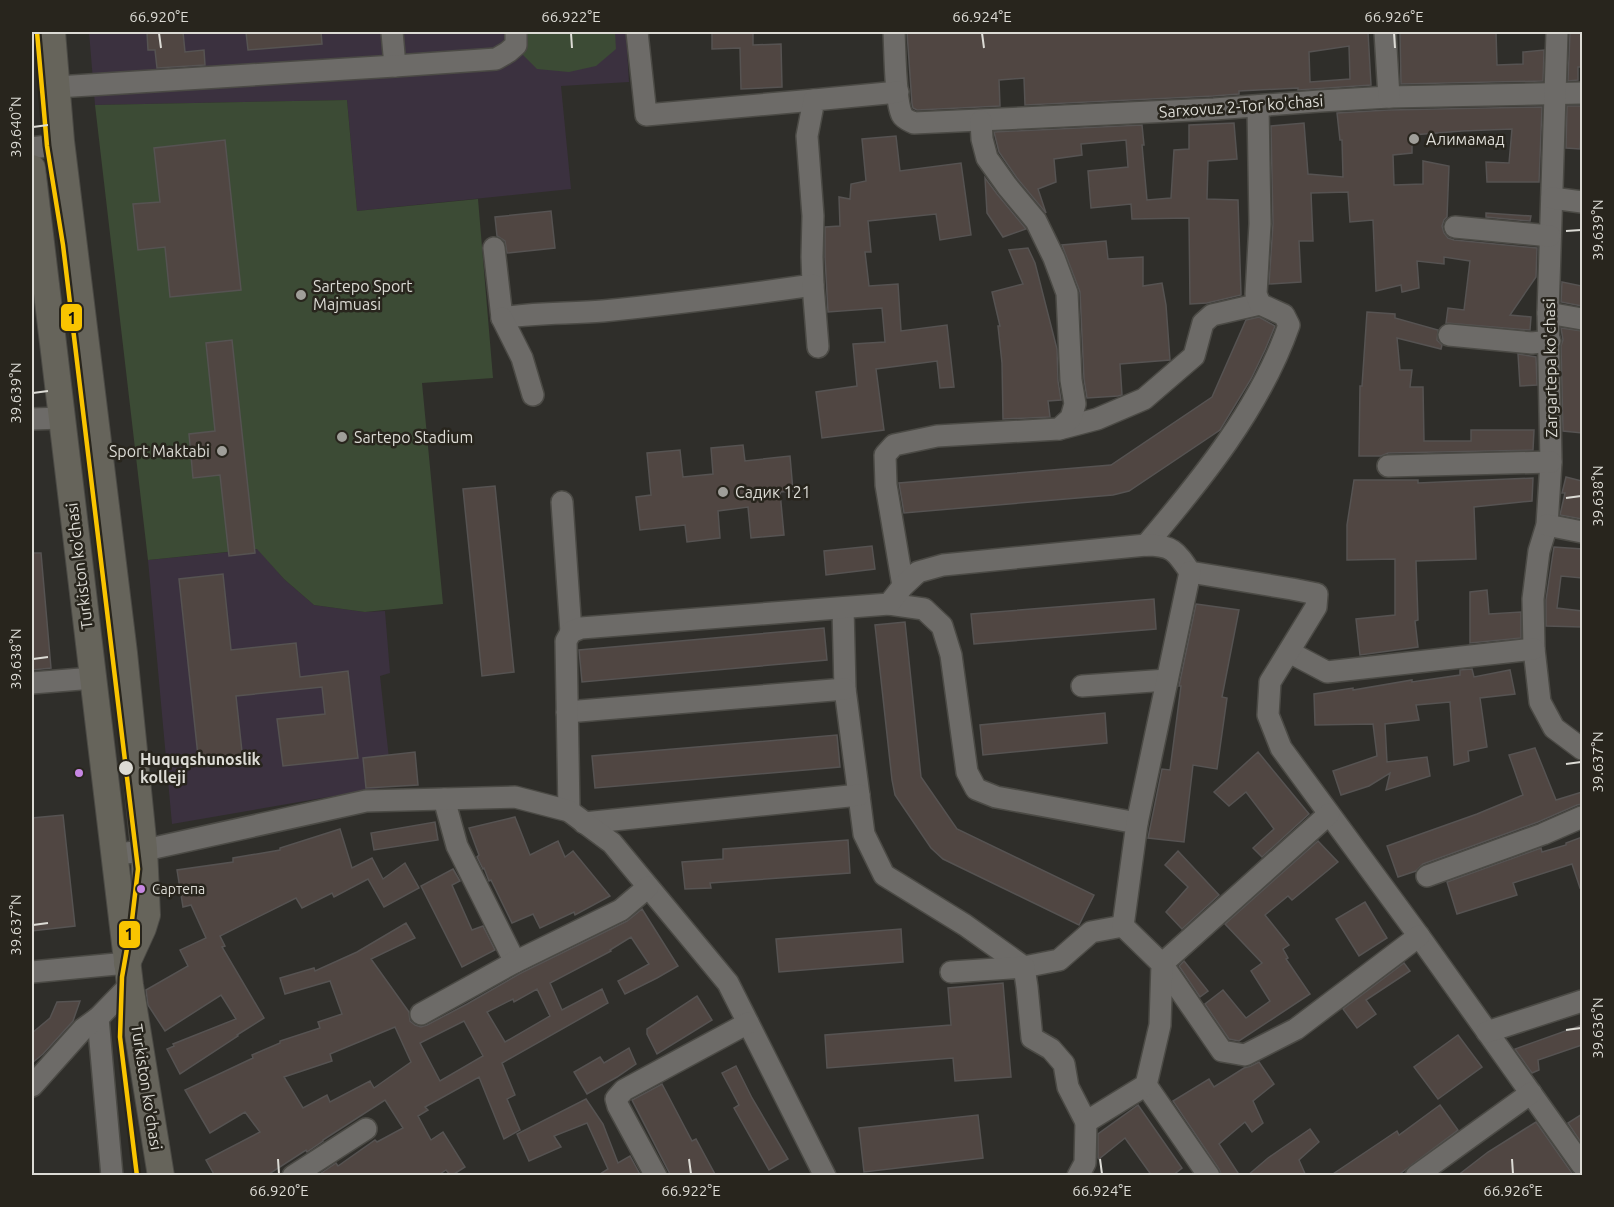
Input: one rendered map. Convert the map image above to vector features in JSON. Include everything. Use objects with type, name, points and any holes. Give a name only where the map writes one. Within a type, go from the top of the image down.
[{"type":"main road","name":"Turkiston ko'chasi","points":[[52,32],[61,141],[124,653],[144,849],[147,915],[129,974]]},
{"type":"main road","name":"Turkiston ko'chasi","points":[[32,168],[129,974],[161,1176]]},
{"type":"street","points":[[392,32],[395,66]]},
{"type":"street","points":[[57,87],[496,59],[516,45],[516,32]]},
{"type":"street","points":[[637,32],[645,115],[898,92],[894,32]]},
{"type":"street","points":[[1385,32],[1389,97]]},
{"type":"street","name":"Zargartepa ko'chasi","points":[[1557,32],[1548,313],[1551,462],[1547,525],[1539,551],[1533,599],[1533,649],[1540,702],[1554,728],[1582,749]]},
{"type":"street","name":"Sarxovuz 2-Tor ko'chasi","points":[[898,92],[902,115],[914,123],[1258,106],[1389,97],[1582,93]]},
{"type":"street","points":[[814,100],[807,136],[813,216],[813,285],[818,347]]},
{"type":"street","points":[[1258,106],[1260,224],[1256,294],[1260,304]]},
{"type":"street","points":[[981,121],[981,139],[987,158],[1036,221],[1054,258],[1067,293],[1071,380],[1075,404],[1071,418],[1059,429]]},
{"type":"street","points":[[32,148],[61,141]]},
{"type":"street","points":[[1552,198],[1582,202]]},
{"type":"street","points":[[1455,227],[1550,236]]},
{"type":"street","points":[[494,248],[502,318],[522,358],[533,395]]},
{"type":"street","points":[[502,318],[600,311],[723,298],[813,285]]},
{"type":"street","points":[[903,586],[886,485],[885,455],[894,445],[938,436],[1059,429],[1097,419],[1144,399],[1194,356],[1203,323],[1212,315],[1260,304],[1284,315],[1289,325],[1284,340],[1250,406],[1224,445],[1146,545]]},
{"type":"street","points":[[1548,313],[1582,319]]},
{"type":"street","points":[[1449,335],[1532,343],[1550,341]]},
{"type":"street","points":[[32,419],[62,418]]},
{"type":"street","points":[[1388,466],[1551,462]]},
{"type":"street","points":[[561,502],[571,632],[566,641],[567,712],[577,817]]},
{"type":"street","points":[[1547,525],[1582,532]]},
{"type":"street","points":[[890,604],[903,586],[918,572],[943,565],[1146,545],[1164,545],[1180,557],[1190,572],[1137,823],[1123,926]]},
{"type":"street","points":[[1190,572],[1317,594],[1316,607],[1270,682],[1269,714],[1281,748],[1581,1162]]},
{"type":"street","points":[[571,632],[581,628],[890,604],[924,609],[942,626],[951,655],[967,772],[976,789],[996,797],[1137,823]]},
{"type":"street","points":[[843,608],[845,689],[864,834],[884,875],[965,925],[1024,967],[1032,1038],[1051,1049],[1064,1064],[1068,1087],[1086,1122],[1085,1163],[1078,1176]]},
{"type":"street","points":[[1289,652],[1327,672],[1533,649]]},
{"type":"street","points":[[32,683],[93,678]]},
{"type":"street","points":[[1082,687],[1167,680]]},
{"type":"street","points":[[567,712],[845,689]]},
{"type":"street","points":[[577,817],[859,795]]},
{"type":"street","points":[[114,854],[366,801],[515,797],[577,817],[612,843],[728,983],[825,1176]]},
{"type":"street","points":[[444,799],[457,846],[515,962]]},
{"type":"street","points":[[1086,1122],[1146,1085],[1160,1025],[1162,964],[1329,814]]},
{"type":"street","points":[[1427,876],[1543,834],[1582,817]]},
{"type":"street","points":[[421,1014],[515,962],[621,910],[648,887]]},
{"type":"street","points":[[951,972],[1024,967],[1059,960],[1091,932],[1123,926]]},
{"type":"street","points":[[1123,926],[1162,964],[1222,1051],[1245,1055],[1296,1029],[1419,936]]},
{"type":"street","points":[[32,972],[129,974]]},
{"type":"street","points":[[32,1086],[83,1029],[98,1018],[129,974]]},
{"type":"street","points":[[1487,1032],[1582,1000]]},
{"type":"street","points":[[98,1018],[112,1176]]},
{"type":"street","points":[[656,1176],[616,1099],[624,1090],[748,1023]]},
{"type":"street","points":[[1146,1085],[1209,1176]]},
{"type":"street","points":[[1416,1176],[1531,1093]]},
{"type":"street","points":[[293,1176],[366,1129]]},
{"type":"shaded area","points":[[89,32],[626,32],[629,82],[561,86],[571,189],[357,211],[347,100],[95,105]]},
{"type":"shaded area","points":[[258,549],[284,579],[314,605],[365,612],[385,611],[390,673],[380,676],[392,786],[172,824],[148,560]]},
{"type":"green space","points":[[516,32],[615,32],[616,49],[596,66],[569,72],[537,69],[519,51]]},
{"type":"green space","name":"Sartepo Sport Majmuasi","points":[[347,100],[357,211],[478,199],[493,378],[422,383],[443,604],[365,612],[314,605],[284,579],[257,549],[148,560],[95,105]]},
{"type":"building","points":[[147,32],[183,32],[185,52],[204,50],[205,65],[157,68],[155,50],[148,50]]},
{"type":"building","points":[[246,32],[321,32],[322,44],[248,50]]},
{"type":"building","points":[[712,32],[753,32],[753,45],[781,44],[782,87],[741,89],[740,48],[712,49]]},
{"type":"building","points":[[907,32],[1368,32],[1371,85],[1239,91],[1239,94],[1213,96],[1025,105],[1024,78],[999,80],[1000,106],[917,110],[912,104]],"holes":[[[1349,46],[1350,79],[1310,82],[1309,52]]]},
{"type":"building","points":[[1400,32],[1496,32],[1497,65],[1523,64],[1523,52],[1544,50],[1543,81],[1401,84]]},
{"type":"building","points":[[1570,33],[1582,33],[1582,67],[1578,67],[1578,80],[1568,81]]},
{"type":"building","points":[[1567,106],[1582,106],[1580,149],[1566,148]]},
{"type":"building","points":[[1542,107],[1539,182],[1487,182],[1486,162],[1509,163],[1512,129],[1412,135],[1412,153],[1393,155],[1394,185],[1423,184],[1423,161],[1449,166],[1447,217],[1442,226],[1448,238],[1537,248],[1536,277],[1510,315],[1531,317],[1530,330],[1446,323],[1448,308],[1464,310],[1470,261],[1444,257],[1444,264],[1417,261],[1419,288],[1402,292],[1401,285],[1376,291],[1373,220],[1350,222],[1348,192],[1311,193],[1313,241],[1299,241],[1301,282],[1269,284],[1273,224],[1271,126],[1304,123],[1308,174],[1343,177],[1342,140],[1340,140],[1337,113]]},
{"type":"building","points":[[1234,123],[1237,159],[1208,161],[1207,199],[1238,200],[1241,295],[1207,303],[1190,304],[1189,218],[1132,219],[1131,204],[1091,208],[1088,171],[1128,167],[1126,140],[1081,144],[1082,155],[1054,159],[1056,182],[1038,189],[1046,213],[999,152],[994,132],[1142,125],[1147,200],[1171,198],[1174,150],[1189,149],[1189,125]]},
{"type":"building","points":[[896,136],[900,171],[961,163],[971,235],[940,240],[936,214],[868,221],[871,252],[865,252],[869,286],[898,284],[901,331],[947,325],[954,387],[940,388],[937,361],[876,369],[884,430],[822,438],[816,392],[857,386],[853,344],[885,342],[882,308],[828,312],[825,227],[840,226],[839,197],[850,199],[851,184],[866,181],[862,139]]},
{"type":"building","points":[[225,140],[241,290],[170,297],[165,247],[138,250],[133,204],[160,202],[154,148]]},
{"type":"building","points":[[985,178],[1026,229],[1003,237],[987,213]]},
{"type":"building","points":[[551,211],[555,248],[507,253],[505,241],[497,236],[495,217]]},
{"type":"building","points":[[1486,213],[1531,216],[1530,221],[1486,217]]},
{"type":"building","points":[[1106,241],[1108,259],[1143,257],[1143,286],[1162,283],[1170,360],[1120,364],[1122,395],[1087,398],[1080,292],[1062,245]]},
{"type":"building","points":[[1028,248],[1035,263],[1057,349],[1061,400],[1048,401],[1050,417],[1003,419],[1002,363],[998,326],[1000,326],[992,292],[1023,284],[1009,250]]},
{"type":"building","points":[[1562,282],[1582,286],[1582,306],[1561,302]]},
{"type":"building","points":[[1367,312],[1395,314],[1395,318],[1438,330],[1437,340],[1442,345],[1441,349],[1397,338],[1400,370],[1412,370],[1410,387],[1423,387],[1424,441],[1471,441],[1471,430],[1534,430],[1533,450],[1388,453],[1381,456],[1359,456],[1360,386],[1362,386]]},
{"type":"building","points":[[1259,317],[1275,326],[1251,379],[1220,430],[1129,491],[1113,495],[904,513],[899,483],[1111,465],[1212,397],[1246,320]]},
{"type":"building","points":[[1561,328],[1582,331],[1582,433],[1563,431]]},
{"type":"building","points":[[232,340],[255,553],[229,556],[220,475],[193,478],[189,434],[215,431],[206,343]]},
{"type":"building","points":[[1518,354],[1536,357],[1537,385],[1520,386]]},
{"type":"building","name":"Садик 121","points":[[743,445],[745,461],[790,456],[793,491],[780,492],[784,535],[751,538],[748,507],[718,511],[720,538],[687,542],[685,525],[640,530],[636,497],[651,495],[647,453],[680,450],[683,477],[713,474],[711,448]]},
{"type":"building","points":[[1566,477],[1582,481],[1582,519],[1560,515]]},
{"type":"building","points":[[1533,478],[1532,501],[1474,507],[1476,559],[1416,561],[1418,620],[1415,621],[1418,647],[1360,655],[1356,619],[1395,615],[1395,559],[1347,560],[1347,525],[1354,480],[1418,480],[1418,483]]},
{"type":"building","points":[[495,486],[514,672],[482,676],[463,489]]},
{"type":"building","points":[[872,546],[875,569],[826,575],[824,551]]},
{"type":"building","points":[[1554,547],[1582,549],[1582,578],[1561,576],[1557,608],[1582,611],[1582,627],[1546,626],[1546,600]]},
{"type":"building","points":[[32,553],[41,553],[51,668],[32,670]]},
{"type":"building","points":[[223,574],[231,650],[296,643],[300,677],[348,671],[358,758],[283,766],[277,719],[325,714],[322,687],[236,696],[243,761],[199,765],[179,579]]},
{"type":"building","points":[[1487,590],[1489,614],[1521,612],[1521,638],[1470,643],[1470,592]]},
{"type":"building","points":[[1154,599],[1156,629],[974,644],[971,614]]},
{"type":"building","points":[[1196,604],[1239,610],[1222,697],[1227,698],[1217,769],[1193,765],[1184,842],[1148,838],[1162,769],[1170,770],[1181,686],[1179,686]]},
{"type":"building","points":[[905,622],[921,777],[957,829],[1094,895],[1079,925],[943,859],[931,848],[895,795],[875,625]]},
{"type":"building","points":[[824,628],[827,660],[582,682],[579,650]]},
{"type":"building","points":[[1472,669],[1474,677],[1510,670],[1515,694],[1480,698],[1487,747],[1468,751],[1469,761],[1454,765],[1450,702],[1416,705],[1419,720],[1385,724],[1387,762],[1427,757],[1430,776],[1386,790],[1390,773],[1369,786],[1341,795],[1333,771],[1377,756],[1373,724],[1315,725],[1314,694],[1460,675],[1460,670]]},
{"type":"building","points":[[1105,713],[1107,743],[983,755],[980,725]]},
{"type":"building","points":[[837,735],[840,767],[595,788],[592,756]]},
{"type":"building","points":[[1535,748],[1556,800],[1582,792],[1582,804],[1423,864],[1416,871],[1398,877],[1387,846],[1523,795],[1509,755]]},
{"type":"building","points":[[415,752],[418,785],[366,788],[363,758]]},
{"type":"building","points":[[1258,752],[1309,814],[1262,857],[1253,848],[1274,829],[1246,792],[1229,806],[1214,792]]},
{"type":"building","points":[[63,815],[75,926],[32,931],[32,818]]},
{"type":"building","points":[[515,817],[530,855],[558,841],[565,857],[573,851],[610,896],[575,915],[574,912],[540,928],[533,914],[512,923],[477,857],[479,855],[469,828]]},
{"type":"building","points":[[435,822],[438,840],[374,850],[371,833]]},
{"type":"building","points":[[340,829],[352,868],[372,858],[383,879],[405,863],[419,888],[384,907],[368,879],[334,897],[332,893],[302,908],[296,898],[220,936],[225,946],[222,947],[264,1018],[180,1074],[167,1049],[174,1046],[173,1044],[236,1019],[221,995],[165,1031],[148,1005],[146,990],[188,966],[180,950],[206,938],[191,905],[183,907],[177,870],[233,862],[233,858],[280,850],[280,848]]},
{"type":"building","points":[[1582,837],[1582,887],[1580,888],[1572,864],[1513,883],[1517,895],[1457,914],[1447,882],[1541,848],[1542,852],[1566,845]]},
{"type":"building","points":[[848,840],[850,873],[710,883],[711,888],[685,889],[682,862],[723,859],[723,849]]},
{"type":"building","points":[[1318,841],[1338,862],[1292,900],[1288,896],[1265,915],[1289,945],[1283,949],[1288,958],[1286,959],[1310,994],[1239,1041],[1229,1039],[1205,1004],[1223,990],[1246,1018],[1270,1001],[1251,971],[1262,963],[1225,924]]},
{"type":"building","points":[[1178,851],[1219,895],[1182,929],[1166,912],[1188,887],[1165,865]]},
{"type":"building","points":[[453,869],[460,881],[452,885],[472,930],[483,926],[495,950],[462,967],[421,886]]},
{"type":"building","points":[[1365,902],[1387,938],[1359,956],[1336,919]]},
{"type":"building","points":[[642,909],[678,966],[625,994],[618,981],[649,964],[631,937],[611,951],[550,983],[562,1010],[602,989],[608,1003],[502,1063],[515,1095],[507,1099],[520,1130],[504,1139],[479,1077],[425,1107],[428,1110],[418,1116],[431,1140],[443,1132],[465,1167],[451,1176],[446,1170],[437,1176],[321,1176],[320,1174],[336,1163],[338,1166],[375,1140],[377,1142],[403,1128],[385,1100],[307,1152],[306,1150],[266,1176],[215,1176],[206,1160],[260,1132],[245,1112],[210,1133],[185,1090],[253,1058],[252,1055],[280,1041],[320,1028],[318,1022],[342,1014],[330,981],[285,994],[280,978],[314,968],[315,971],[357,952],[406,923],[415,938],[371,959],[409,1012],[410,1021],[421,1027],[521,973],[627,921]],"holes":[[[537,989],[550,1016],[505,1042],[487,1012],[513,999],[514,1002]],[[464,1021],[483,1056],[440,1081],[420,1043]],[[395,1027],[411,1062],[374,1088],[370,1081],[330,1102],[327,1095],[303,1108],[284,1077],[332,1061],[330,1054]]]},
{"type":"building","points":[[901,929],[903,962],[779,972],[776,939]]},
{"type":"building","points":[[1184,961],[1208,991],[1200,997],[1179,966]]},
{"type":"building","points":[[1404,963],[1410,971],[1366,1000],[1376,1014],[1357,1028],[1343,1009]]},
{"type":"building","points":[[1003,983],[1011,1077],[955,1081],[953,1058],[827,1068],[825,1035],[951,1025],[948,988]]},
{"type":"building","points":[[697,996],[712,1020],[657,1054],[647,1034],[647,1029]]},
{"type":"building","points":[[80,1001],[73,1021],[32,1063],[32,1033],[50,1018],[57,1002]]},
{"type":"building","points":[[1582,1025],[1582,1045],[1538,1060],[1539,1070],[1532,1073],[1515,1049]]},
{"type":"building","points":[[1458,1035],[1482,1067],[1438,1099],[1414,1067]]},
{"type":"building","points":[[629,1048],[636,1064],[587,1094],[574,1072],[600,1057],[604,1063]]},
{"type":"building","points":[[1259,1062],[1274,1084],[1253,1101],[1263,1123],[1252,1132],[1245,1122],[1219,1144],[1240,1176],[1222,1176],[1173,1101],[1209,1079],[1214,1087],[1244,1068]]},
{"type":"building","points":[[736,1066],[788,1159],[769,1170],[734,1108],[739,1105],[722,1073]]},
{"type":"building","points":[[662,1084],[692,1141],[696,1139],[716,1176],[671,1176],[632,1100]]},
{"type":"building","points":[[586,1099],[603,1124],[618,1163],[630,1156],[641,1176],[597,1176],[608,1169],[587,1123],[554,1136],[561,1147],[529,1161],[517,1134]]},
{"type":"building","points":[[1138,1105],[1182,1168],[1172,1176],[1152,1176],[1125,1138],[1098,1158],[1098,1134]]},
{"type":"building","points":[[1440,1105],[1458,1130],[1397,1176],[1330,1176],[1397,1131],[1399,1135]]},
{"type":"building","points":[[1582,1114],[1582,1144],[1568,1123]]},
{"type":"building","points":[[978,1115],[983,1158],[864,1172],[859,1128]]},
{"type":"building","points":[[1536,1122],[1574,1176],[1457,1176],[1488,1152]]},
{"type":"building","points":[[1310,1129],[1319,1142],[1299,1160],[1306,1176],[1247,1176],[1268,1158]]},
{"type":"transit line","name":"1","points":[[37,32],[47,146],[63,245],[138,869],[122,977],[120,1037],[137,1176]]},
{"type":"place","name":"Алимамад","points":[[1414,139]]},
{"type":"place","name":"Sartepo Sport Majmuasi","points":[[301,295]]},
{"type":"place","name":"Sartepo Stadium","points":[[342,437]]},
{"type":"place","name":"Sport Maktabi","points":[[222,451]]},
{"type":"place","name":"Садик 121","points":[[723,492]]},
{"type":"place","name":"Huquqshunoslik kolleji","points":[[126,768]]},
{"type":"place","name":"Сартепа","points":[[141,889]]}]
